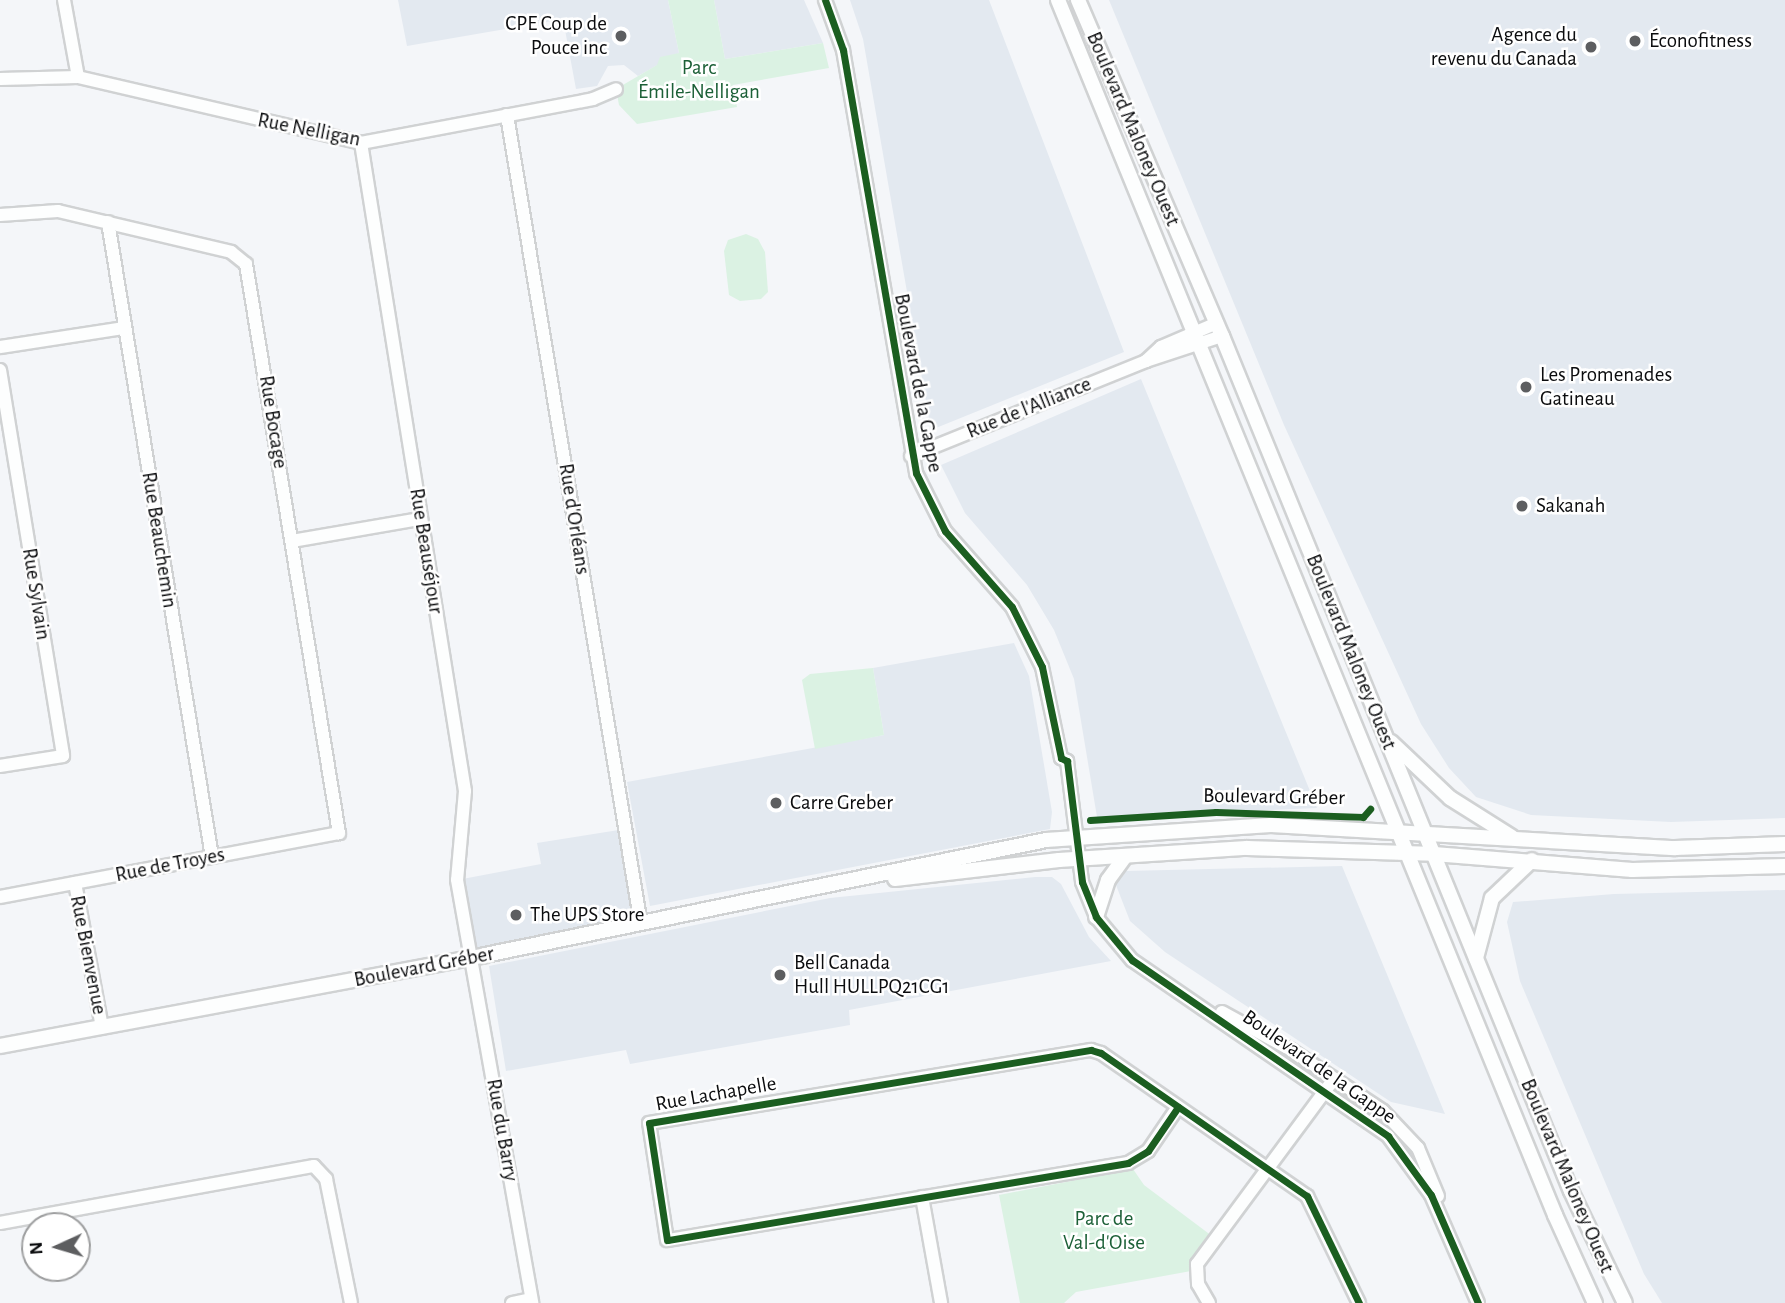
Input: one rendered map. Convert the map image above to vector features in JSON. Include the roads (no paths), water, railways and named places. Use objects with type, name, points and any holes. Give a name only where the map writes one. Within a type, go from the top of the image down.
[{"type":"main road","name":"Boulevard Maloney Ouest","points":[[1058,0],[1555,1215],[1595,1303]]},
{"type":"main road","name":"Boulevard Maloney Ouest","points":[[1078,0],[1219,330],[1571,1191],[1625,1303]]},
{"type":"main road","points":[[1385,736],[1450,799],[1513,838]]},
{"type":"main road","name":"Boulevard Gréber","points":[[0,1046],[473,958],[848,883],[956,856],[1077,838],[1257,825],[1399,829],[1675,848],[1785,844]]},
{"type":"main road","name":"Boulevard Gréber","points":[[848,883],[1079,860],[1247,849],[1434,854],[1665,871],[1785,866]]},
{"type":"main road","points":[[1096,917],[1108,880],[1124,858]]},
{"type":"main road","points":[[1476,958],[1492,898],[1532,860]]},
{"type":"street","points":[[64,0],[78,77]]},
{"type":"street","name":"Boulevard de la Gappe","points":[[825,0],[843,50],[911,456],[921,488],[941,525],[1012,607],[1042,667],[1061,758],[1067,761],[1082,881],[1096,917],[1114,944],[1139,965],[1326,1091],[1395,1143],[1447,1229]]},
{"type":"street","name":"Rue Nelligan","points":[[0,79],[78,77],[361,144],[593,99],[616,89]]},
{"type":"street","name":"Rue d'Orléans","points":[[508,115],[641,924]]},
{"type":"street","name":"Rue Beauséjour","points":[[361,144],[465,791],[457,880],[473,958]]},
{"type":"street","name":"Rue Bocage","points":[[0,215],[45,210],[108,222],[231,252],[246,264],[340,833]]},
{"type":"street","name":"Rue Beauchemin","points":[[108,222],[212,857]]},
{"type":"street","points":[[0,347],[124,328]]},
{"type":"street","name":"Rue de l'Alliance","points":[[911,456],[1219,330]]},
{"type":"street","name":"Rue Sylvain","points":[[0,370],[63,756],[0,766]]},
{"type":"street","points":[[292,541],[420,519]]},
{"type":"street","name":"Rue de Troyes","points":[[0,897],[340,833]]},
{"type":"street","name":"Rue Bienvenue","points":[[75,883],[102,1027]]},
{"type":"street","name":"Rue du Barry","points":[[473,958],[531,1301]]},
{"type":"street","name":"Boulevard de la Gappe","points":[[1139,965],[1335,1079],[1383,1111],[1411,1137],[1425,1161],[1447,1229],[1478,1303]]},
{"type":"street","name":"Rue Lachapelle","points":[[1178,1107],[1148,1151],[1136,1161],[667,1240],[649,1123],[1081,1049],[1101,1053],[1270,1169],[1311,1201],[1359,1303]]},
{"type":"street","points":[[1209,1303],[1198,1284],[1197,1264],[1335,1079]]},
{"type":"street","points":[[0,1223],[314,1166],[326,1179],[351,1303]]},
{"type":"street","points":[[922,1197],[941,1303]]},
{"type":"street","points":[[512,1303],[531,1301]]},
{"type":"place","name":"CPE Coup de Pouce inc","points":[[621,36]]},
{"type":"place","name":"Éconofitness","points":[[1635,41]]},
{"type":"place","name":"Agence du revenu du Canada","points":[[1591,47]]},
{"type":"place","name":"Les Promenades Gatineau","points":[[1526,387]]},
{"type":"place","name":"Sakanah","points":[[1522,506]]},
{"type":"place","name":"Carre Greber","points":[[776,803]]},
{"type":"place","name":"The UPS Store","points":[[516,915]]},
{"type":"place","name":"Bell Canada Hull HULLPQ21CG1","points":[[780,975]]},
{"type":"park label","name":"Parc Émile-Nelligan","points":[[699,80]]},
{"type":"park label","name":"Parc de Val-d'Oise","points":[[1104,1231]]}]
